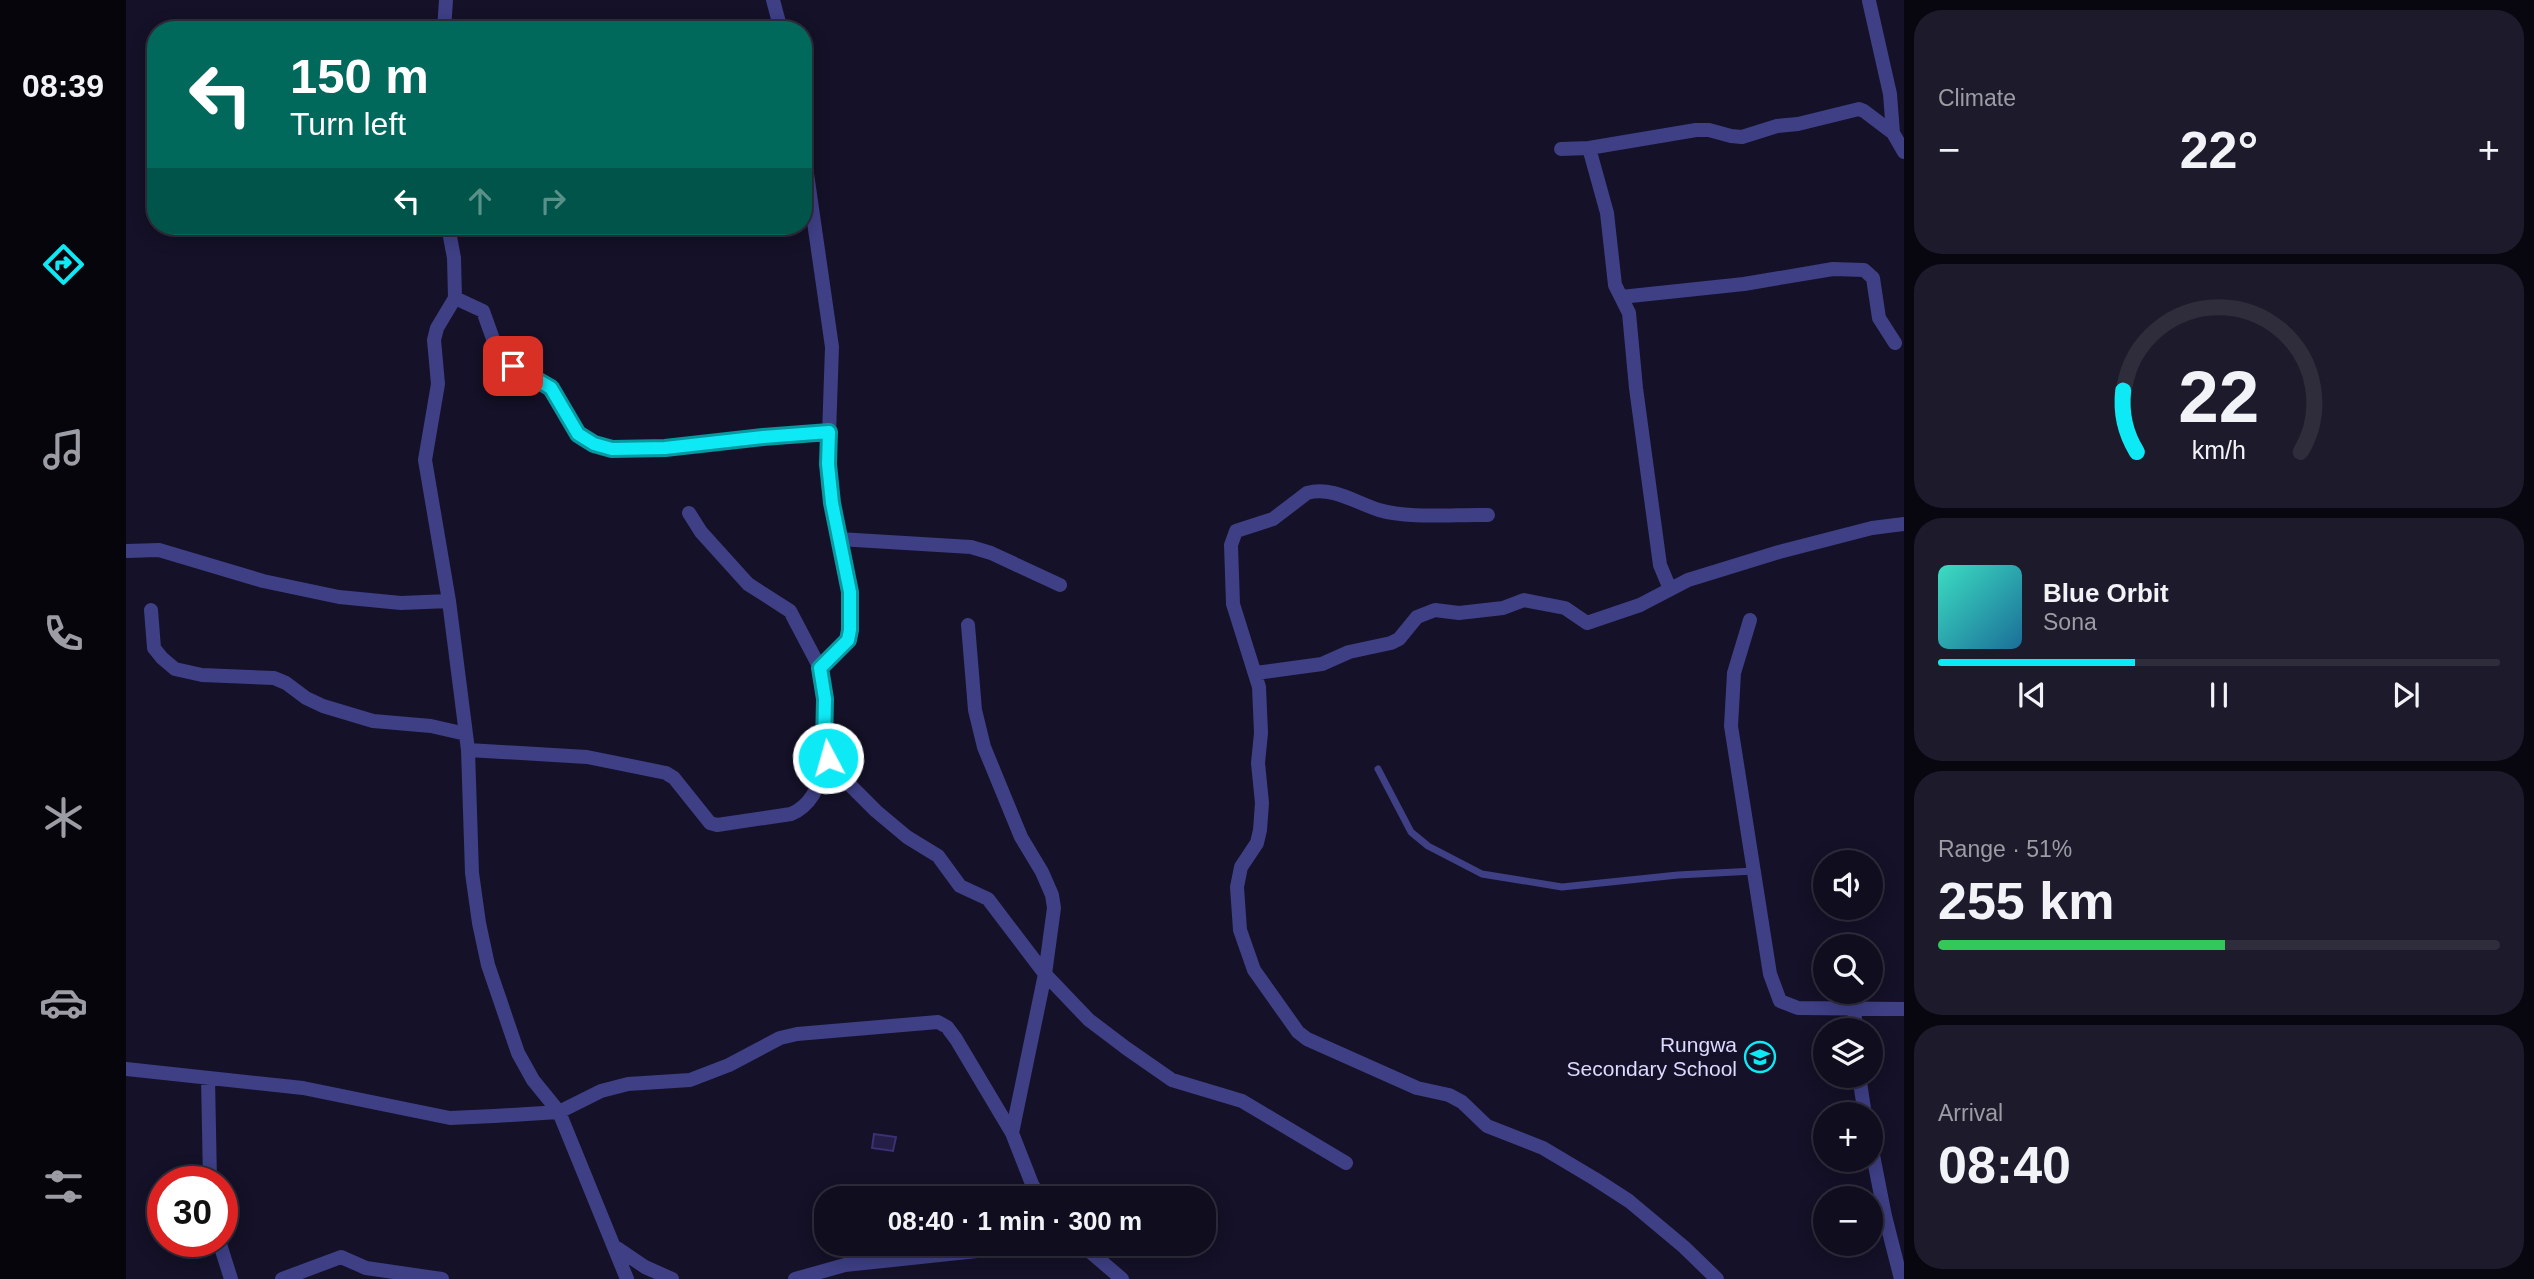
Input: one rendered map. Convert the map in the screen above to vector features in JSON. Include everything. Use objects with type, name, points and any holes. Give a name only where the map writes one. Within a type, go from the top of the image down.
[{"type":"street","points":[[445,21],[446,0]]},
{"type":"street","points":[[773,0],[779,21]]},
{"type":"street","points":[[1870,1],[1890,94],[1893,133]]},
{"type":"street","points":[[1561,149],[1588,148],[1696,130],[1742,137],[1777,126],[1798,124],[1859,109],[1893,133],[1904,152]]},
{"type":"street","points":[[1588,148],[1607,213],[1615,285],[1629,313],[1660,565],[1670,589]]},
{"type":"street","points":[[812,208],[832,346],[828,464],[850,592],[850,636],[820,668]]},
{"type":"street","points":[[450,235],[455,298],[433,340],[438,384],[425,460],[449,601],[468,750],[472,873],[488,965],[523,1065],[559,1112],[627,1279]]},
{"type":"street","points":[[1622,297],[1744,284],[1833,269],[1864,270],[1873,278],[1879,318],[1895,343]]},
{"type":"street","points":[[455,298],[483,312],[498,353],[513,366],[551,388],[578,434],[594,444],[612,449],[665,448],[829,432]]},
{"type":"street","points":[[1488,515],[1389,513],[1336,494],[1312,492],[1273,519],[1237,531],[1231,545],[1233,604],[1256,673],[1261,712],[1258,763],[1261,816],[1256,843],[1241,867],[1237,887],[1240,930],[1254,970],[1298,1032],[1307,1039],[1417,1088],[1449,1095],[1462,1102],[1487,1126],[1543,1148],[1629,1201],[1717,1279]]},
{"type":"street","points":[[689,513],[701,532],[748,584],[790,611],[820,668],[825,699],[824,745],[828,758],[840,775],[876,811],[938,856],[960,886],[988,899],[1045,974],[1089,1020],[1172,1080],[1241,1101],[1346,1163]]},
{"type":"street","points":[[1256,673],[1322,664],[1349,652],[1391,643],[1399,639],[1417,617],[1434,610],[1459,613],[1492,609],[1524,600],[1565,608],[1587,623],[1640,605],[1688,580],[1779,552],[1872,528],[1904,524]]},
{"type":"street","points":[[839,539],[971,547],[991,553],[1060,585]]},
{"type":"street","points":[[126,551],[159,550],[263,581],[339,597],[401,603],[449,601]]},
{"type":"street","points":[[151,610],[154,648],[175,669],[202,675],[274,678],[323,706],[373,721],[431,726],[466,734]]},
{"type":"street","points":[[1750,620],[1734,673],[1731,726],[1770,974],[1780,1002],[1798,1008],[1904,1009]]},
{"type":"street","points":[[968,625],[975,710],[984,747],[1021,837],[1042,872],[1052,895],[1054,908],[1045,974],[1012,1133]]},
{"type":"street","points":[[468,750],[587,757],[666,773],[674,778],[710,823],[717,825],[791,814],[802,809],[811,800],[828,758]]},
{"type":"street","points":[[1854,1008],[1855,1018]]},
{"type":"street","points":[[126,1069],[303,1088],[450,1118],[559,1112],[613,1087],[690,1080],[729,1065],[780,1038],[797,1034],[938,1022],[947,1027],[956,1039],[1012,1133],[1033,1186]]},
{"type":"street","points":[[208,1078],[210,1166]]},
{"type":"street","points":[[1876,1172],[1901,1279]]},
{"type":"street","points":[[614,1246],[645,1267],[672,1279]]},
{"type":"street","points":[[795,1279],[845,1265],[930,1256]]},
{"type":"street","points":[[1095,1256],[1122,1279]]},
{"type":"street","points":[[224,1257],[231,1279]]},
{"type":"street","points":[[282,1279],[341,1257],[366,1268],[442,1279]]},
{"type":"lane","points":[[1378,769],[1411,832],[1428,846],[1482,874],[1562,887],[1667,876],[1754,871]]},
{"type":"building","points":[[874,1134],[896,1137],[893,1151],[872,1148]]},
{"type":"place","name":"Rungwa Secondary School","points":[[1760,1057]]},
{"type":"route","points":[[513,366],[551,388],[578,434],[594,444],[612,449],[665,448],[829,432],[828,464],[832,503],[850,592],[850,636],[820,668],[825,699],[824,745],[828,758]]}]
